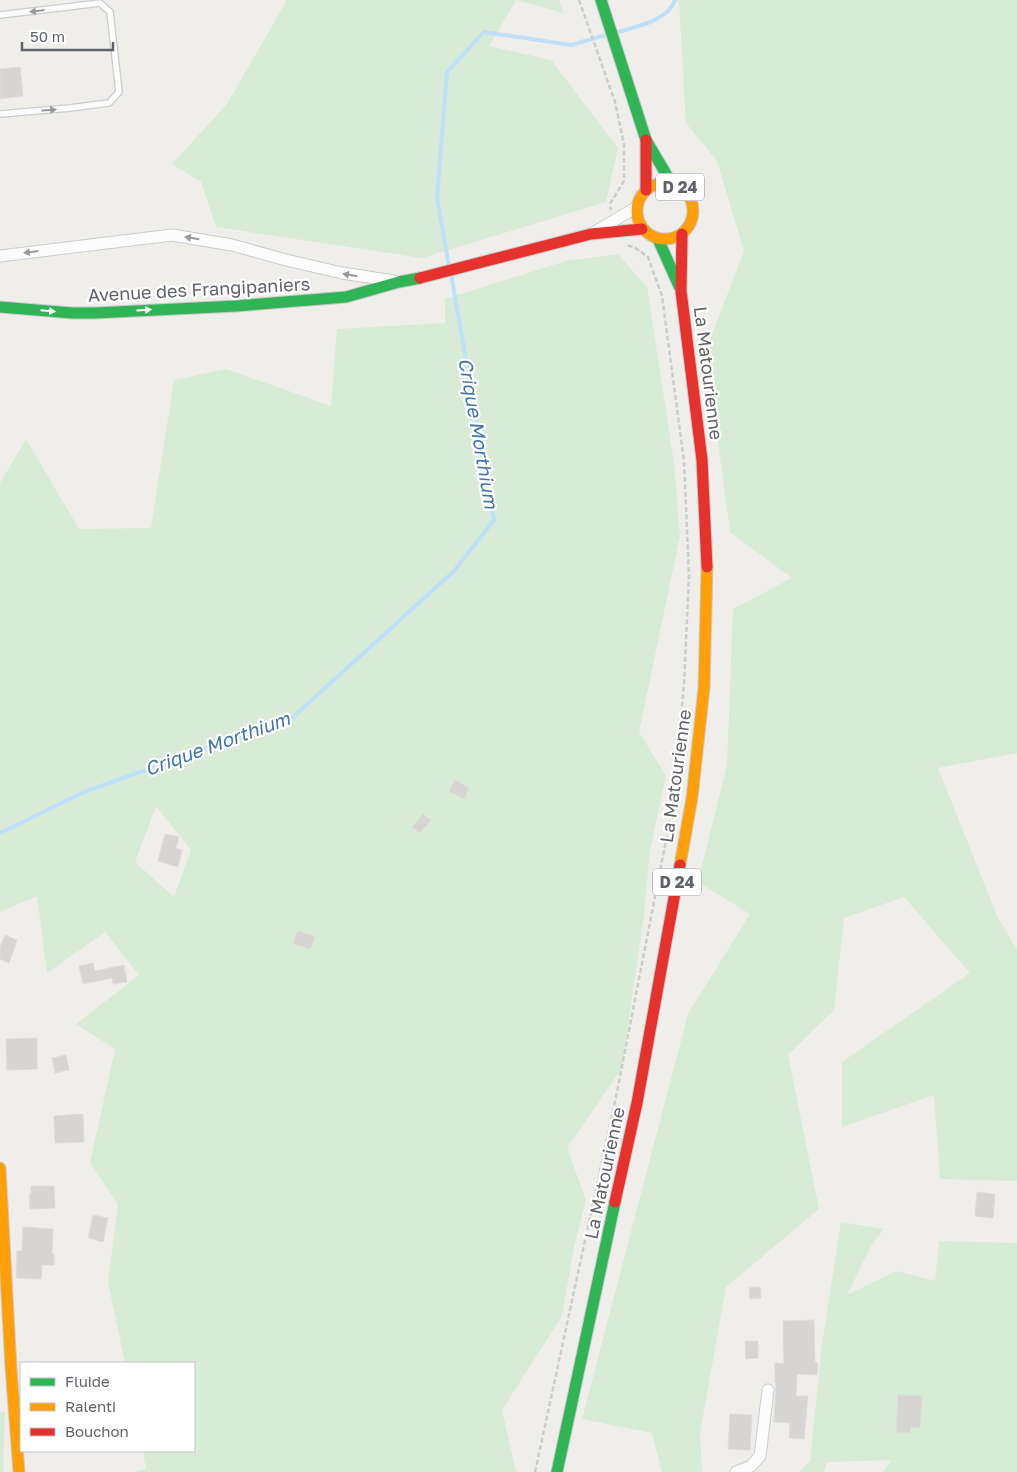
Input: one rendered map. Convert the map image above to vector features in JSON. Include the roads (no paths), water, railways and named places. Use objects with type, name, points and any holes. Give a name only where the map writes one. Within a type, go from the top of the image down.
[{"type":"main road","name":"D 24","points":[[602,4],[646,140],[672,184]]},
{"type":"main road","name":"D 24","points":[[646,140],[646,190]]},
{"type":"main road","name":"D 24","points":[[642,229],[638,222],[637,207],[640,198],[646,190],[654,185],[672,184],[681,188],[692,201],[692,219],[682,234]]},
{"type":"main road","name":"Avenue des Frangipaniers","points":[[0,307],[80,313],[236,306],[346,297],[399,282],[463,268],[615,226],[642,229]]},
{"type":"main road","points":[[642,229],[649,236],[658,239],[667,240],[682,234]]},
{"type":"main road","name":"La Matourienne","points":[[558,1469],[637,1103],[692,798],[704,688],[707,578],[702,460],[681,291],[682,234]]},
{"type":"main road","name":"La Matourienne","points":[[658,239],[681,291]]},
{"type":"main road","points":[[0,1168],[10,1358],[19,1472]]},
{"type":"street","name":"Avenue des Frangipaniers","points":[[615,226],[637,207]]},
{"type":"street","name":"Avenue des Frangipaniers","points":[[0,256],[172,235],[232,244],[342,274],[399,282]]},
{"type":"street","points":[[736,1472],[750,1466],[760,1456],[768,1390]]},
{"type":"lane","points":[[0,15],[100,4],[110,12],[119,92],[108,103],[0,114]]},
{"type":"waterway","name":"Crique Morthium","points":[[615,33],[658,18],[666,13],[675,0]]},
{"type":"waterway","name":"Crique Morthium","points":[[449,267],[437,197],[447,72],[484,32],[571,45],[606,35]]},
{"type":"waterway","name":"Crique Morthium","points":[[0,833],[84,792],[292,718],[454,571],[494,520],[451,274]]}]
